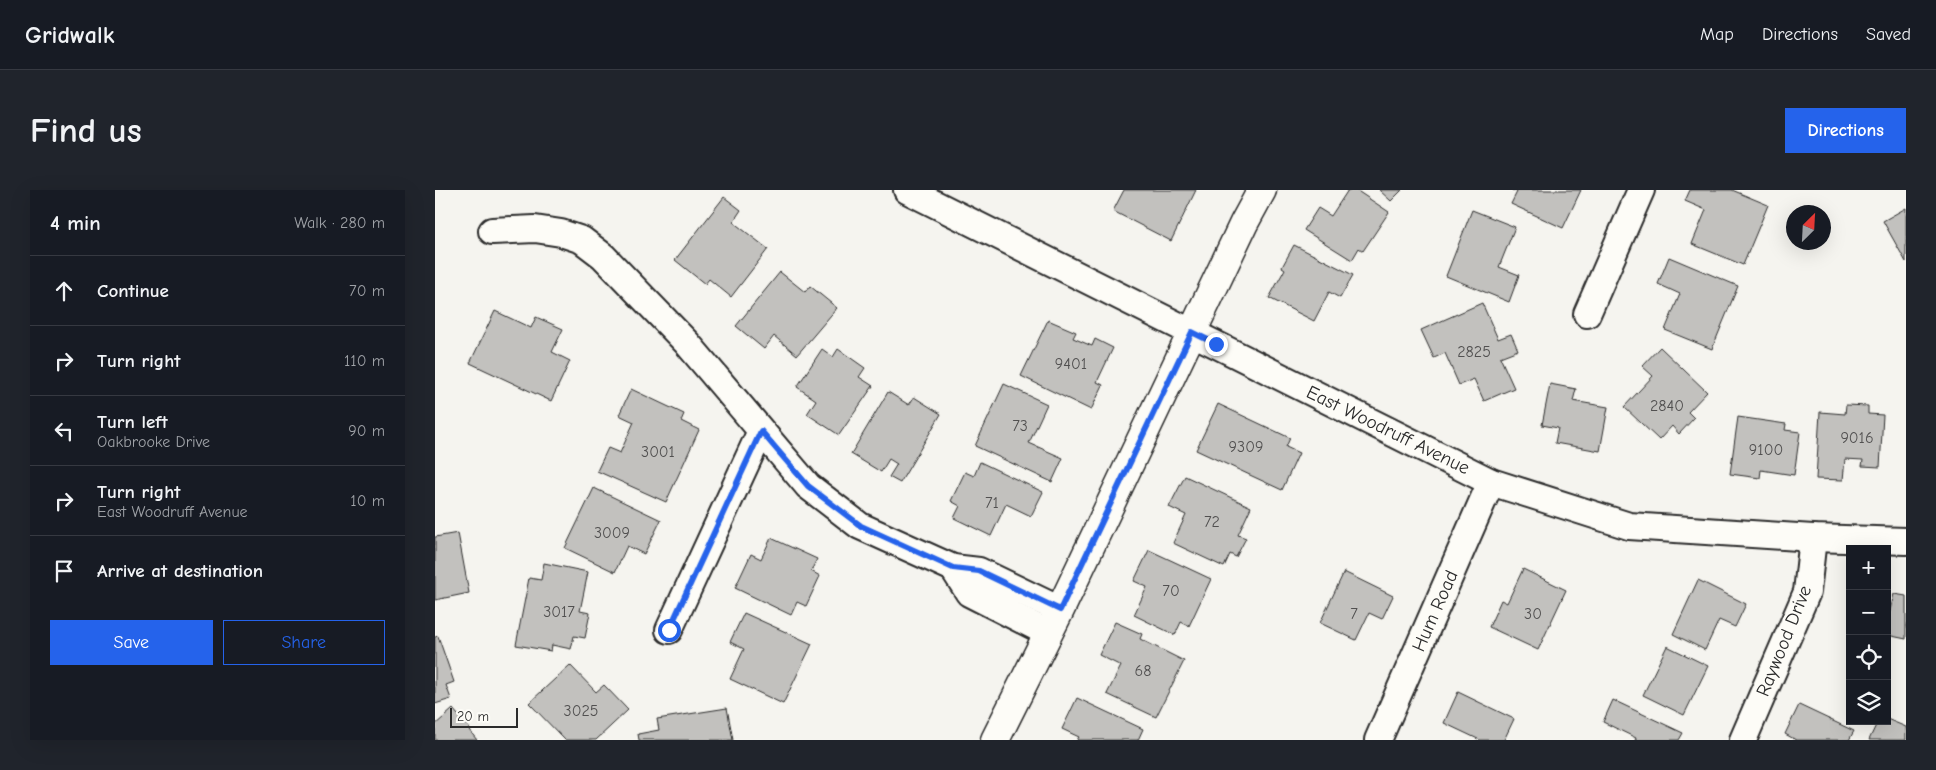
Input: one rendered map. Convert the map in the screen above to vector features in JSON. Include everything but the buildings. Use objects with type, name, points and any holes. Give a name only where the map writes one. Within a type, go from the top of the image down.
[{"type":"street","name":"East Woodruff Avenue","points":[[907,190],[1491,482],[1629,526],[1813,538],[1906,541]]},
{"type":"street","points":[[995,740],[1054,621],[1244,223],[1263,190]]},
{"type":"street","points":[[1587,314],[1641,190]]},
{"type":"street","points":[[492,231],[535,228],[561,233],[582,240],[603,256],[687,343],[808,486],[861,526],[953,568],[979,571],[987,588],[1054,621]]},
{"type":"street","points":[[669,630],[761,431]]},
{"type":"street","name":"Hum Road","points":[[1378,740],[1491,482]]},
{"type":"street","name":"Raywood Drive","points":[[1743,740],[1807,592],[1813,538]]},
{"type":"route","points":[[669,630],[761,431],[808,486],[861,526],[953,568],[979,571],[1060,610],[1192,332],[1216,344]]}]
